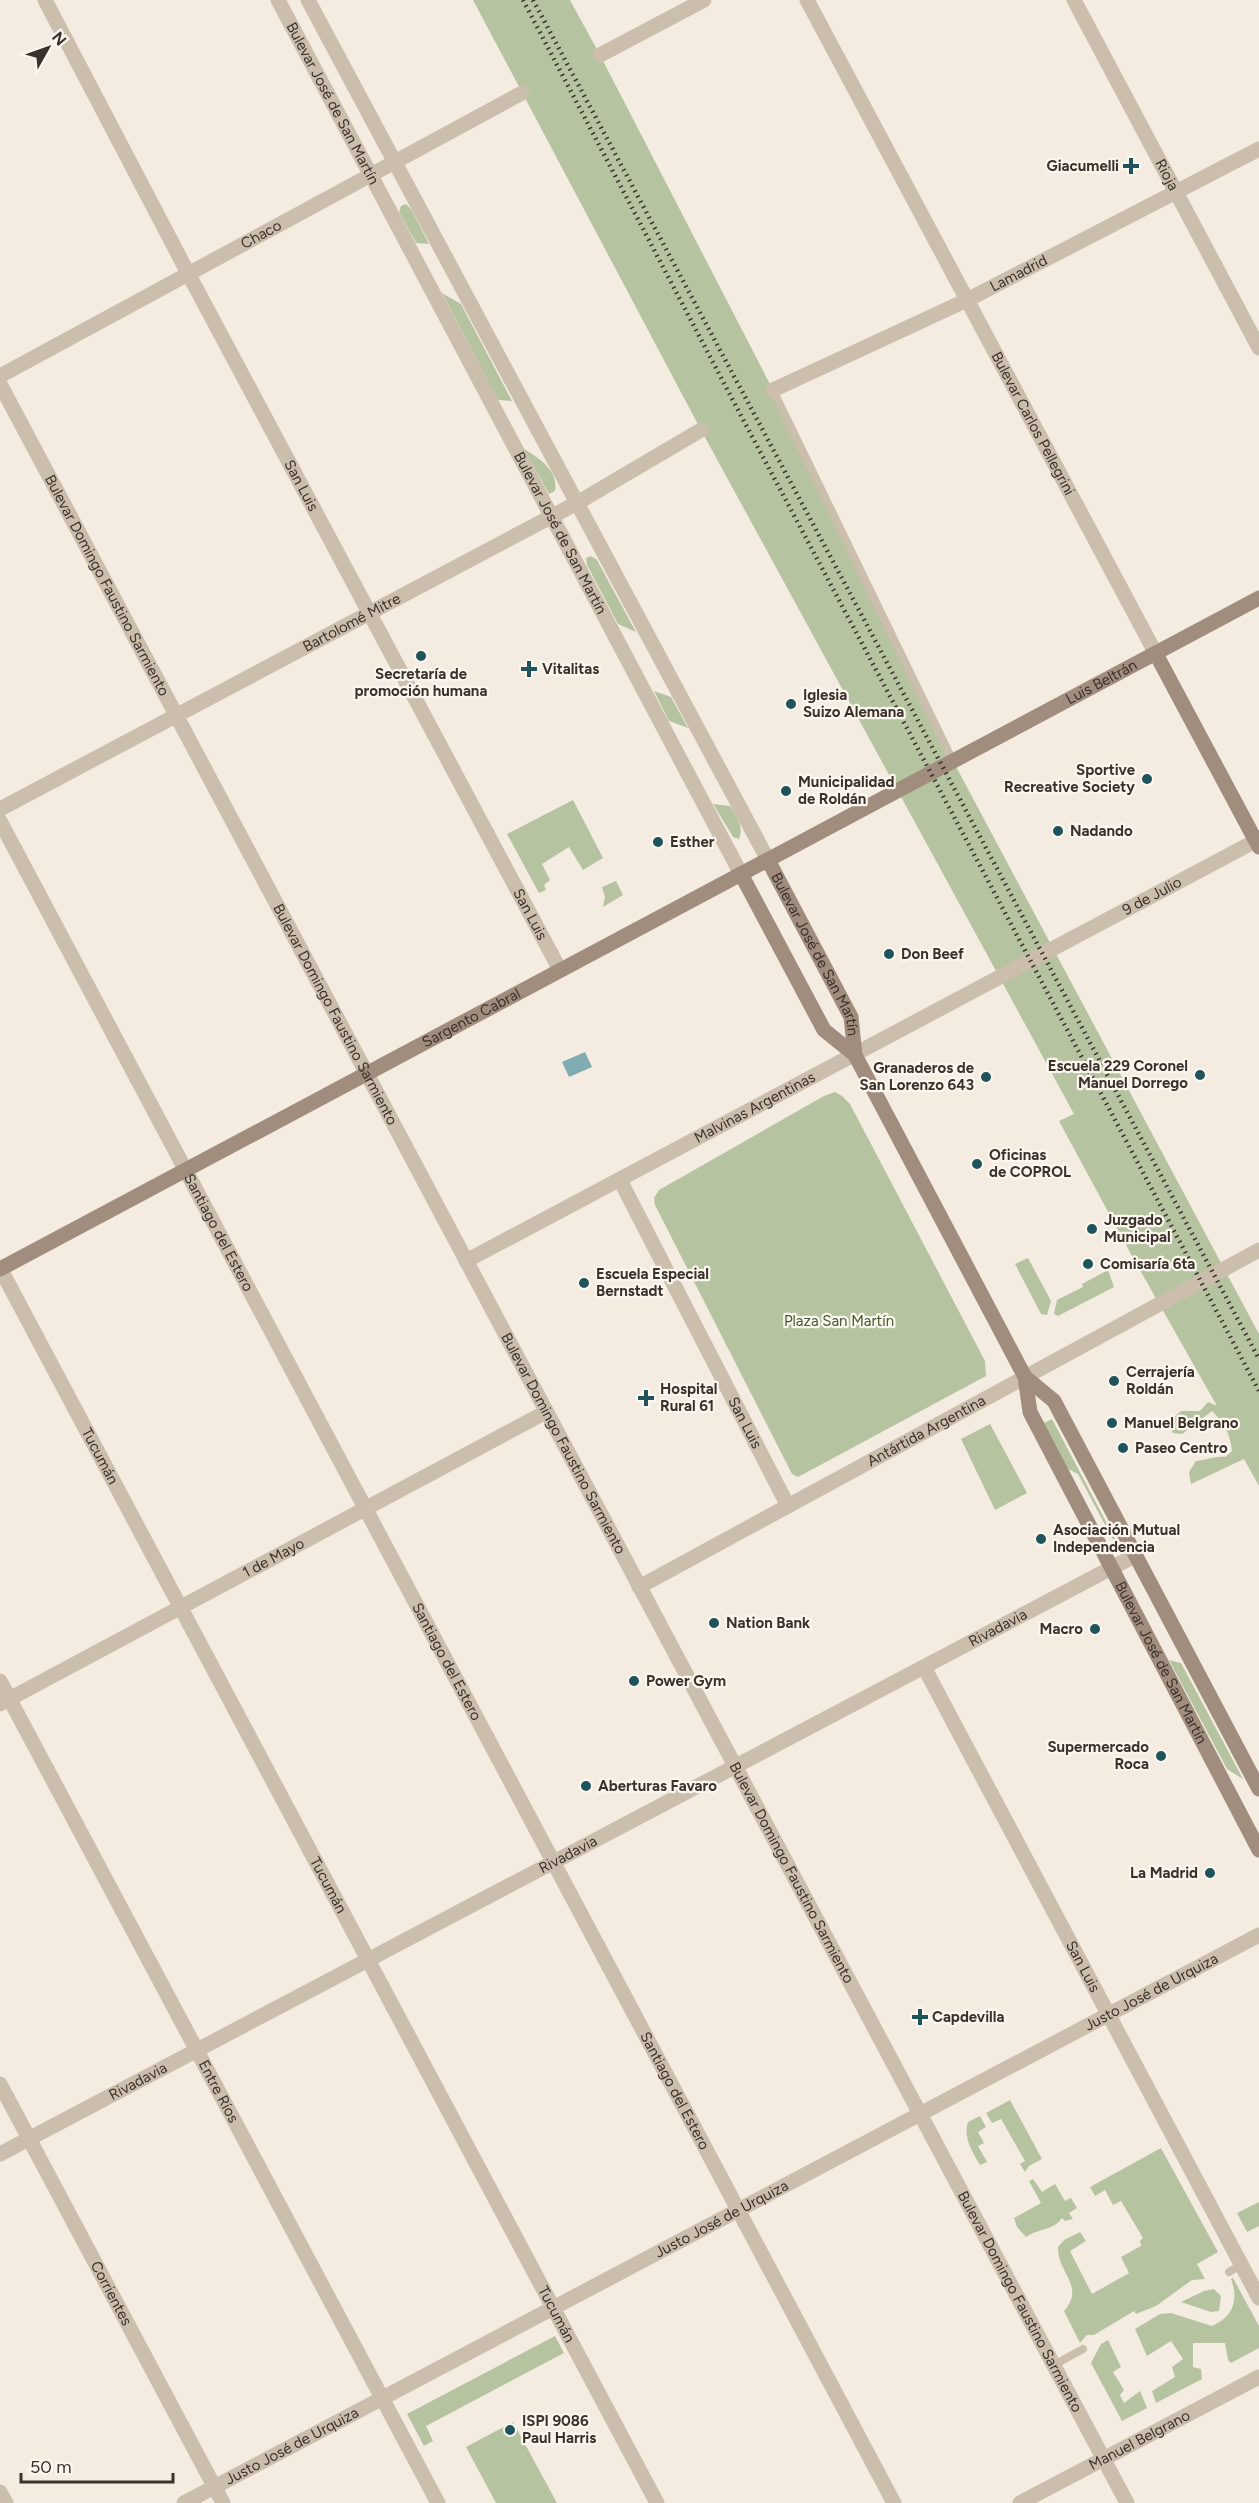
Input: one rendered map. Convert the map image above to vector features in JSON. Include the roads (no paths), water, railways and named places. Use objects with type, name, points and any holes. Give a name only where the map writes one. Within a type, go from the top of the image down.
[{"type":"main road","name":"Luis Beltrán","points":[[948,764],[1259,598]]},
{"type":"main road","name":"Bulevar Carlos Pellegrini","points":[[1156,654],[1258,842]]},
{"type":"main road","name":"Sargento Cabral","points":[[0,1268],[948,764]]},
{"type":"main road","name":"Bulevar José de San Martín","points":[[768,860],[851,1017],[855,1055],[1025,1377],[1030,1412],[1259,1850]]},
{"type":"main road","name":"Bulevar José de San Martín","points":[[741,874],[824,1030],[855,1055]]},
{"type":"main road","name":"Bulevar José de San Martín","points":[[1025,1377],[1054,1401],[1259,1789]]},
{"type":"street","name":"San Luis","points":[[45,0],[560,970]]},
{"type":"street","name":"Bulevar José de San Martín","points":[[278,0],[741,874]]},
{"type":"street","name":"Bulevar José de San Martín","points":[[308,0],[768,860]]},
{"type":"street","points":[[600,55],[704,0]]},
{"type":"street","name":"Bulevar Carlos Pellegrini","points":[[807,0],[1156,654]]},
{"type":"street","name":"Rioja","points":[[1074,0],[1259,348]]},
{"type":"street","name":"Chaco","points":[[0,376],[522,93]]},
{"type":"street","name":"Lamadrid","points":[[773,390],[967,300],[1259,148]]},
{"type":"street","name":"Bulevar Domingo Faustino Sarmiento","points":[[0,384],[1127,2503]]},
{"type":"street","name":"Bartolomé Mitre","points":[[0,809],[577,503],[701,430]]},
{"type":"street","name":"Santiago del Estero","points":[[0,821],[894,2503]]},
{"type":"street","name":"9 de Julio","points":[[1044,954],[1258,842]]},
{"type":"street","name":"Malvinas Argentinas","points":[[466,1261],[1044,954]]},
{"type":"street","name":"San Luis","points":[[620,1180],[788,1506]]},
{"type":"street","name":"Antártida Argentina","points":[[639,1587],[1259,1250]]},
{"type":"street","name":"Tucumán","points":[[0,1268],[657,2503]]},
{"type":"street","name":"1 de Mayo","points":[[5,1701],[546,1412]]},
{"type":"street","name":"Rivadavia","points":[[0,2154],[1136,1556]]},
{"type":"street","name":"San Luis","points":[[924,1667],[1108,2015],[1235,2269],[1259,2298]]},
{"type":"street","name":"Entre Ríos","points":[[0,1681],[5,1701],[197,2050],[438,2503]]},
{"type":"street","name":"Justo José de Urquiza","points":[[184,2503],[1259,1935]]},
{"type":"street","name":"Corrientes","points":[[0,2084],[223,2503]]},
{"type":"street","name":"Manuel Belgrano","points":[[1020,2503],[1259,2376]]},
{"type":"street","points":[[0,2492],[6,2503]]},
{"type":"lane","points":[[773,390],[948,764]]},
{"type":"lane","points":[[1053,2365],[1083,2349]]},
{"type":"water","points":[[585,1052],[592,1067],[569,1077],[562,1062]]},
{"type":"railway","points":[[523,0],[1259,1391]]},
{"type":"railway","points":[[533,0],[1259,1359]]},
{"type":"place","name":"Giacumelli","points":[[1131,166]]},
{"type":"place","name":"Secretaría de promoción humana","points":[[421,656]]},
{"type":"place","name":"Vitalitas","points":[[529,669]]},
{"type":"place","name":"Iglesia Suizo Alemana","points":[[791,704]]},
{"type":"place","name":"Sportive Recreative Society","points":[[1147,779]]},
{"type":"place","name":"Municipalidad de Roldán","points":[[786,791]]},
{"type":"place","name":"Nadando","points":[[1058,831]]},
{"type":"place","name":"Esther","points":[[658,842]]},
{"type":"place","name":"Don Beef","points":[[889,954]]},
{"type":"place","name":"Escuela 229 Coronel Manuel Dorrego","points":[[1200,1075]]},
{"type":"place","name":"Granaderos de San Lorenzo 643","points":[[986,1077]]},
{"type":"place","name":"Oficinas de COPROL","points":[[977,1164]]},
{"type":"place","name":"Juzgado Municipal","points":[[1092,1229]]},
{"type":"place","name":"Comisaría 6ta","points":[[1088,1264]]},
{"type":"place","name":"Escuela Especial Bernstadt","points":[[584,1283]]},
{"type":"place","name":"Cerrajería Roldán","points":[[1114,1381]]},
{"type":"place","name":"Hospital Rural 61","points":[[646,1398]]},
{"type":"place","name":"Manuel Belgrano","points":[[1112,1423]]},
{"type":"place","name":"Paseo Centro","points":[[1123,1448]]},
{"type":"place","name":"Asociación Mutual Independencia","points":[[1041,1539]]},
{"type":"place","name":"Nation Bank","points":[[714,1623]]},
{"type":"place","name":"Macro","points":[[1095,1629]]},
{"type":"place","name":"Power Gym","points":[[634,1681]]},
{"type":"place","name":"Supermercado Roca","points":[[1161,1756]]},
{"type":"place","name":"Aberturas Favaro","points":[[586,1786]]},
{"type":"place","name":"La Madrid","points":[[1210,1873]]},
{"type":"place","name":"Capdevilla","points":[[920,2017]]},
{"type":"place","name":"ISPI 9086 Paul Harris","points":[[510,2430]]},
{"type":"park label","name":"Plaza San Martín","points":[[839,1321]]}]
